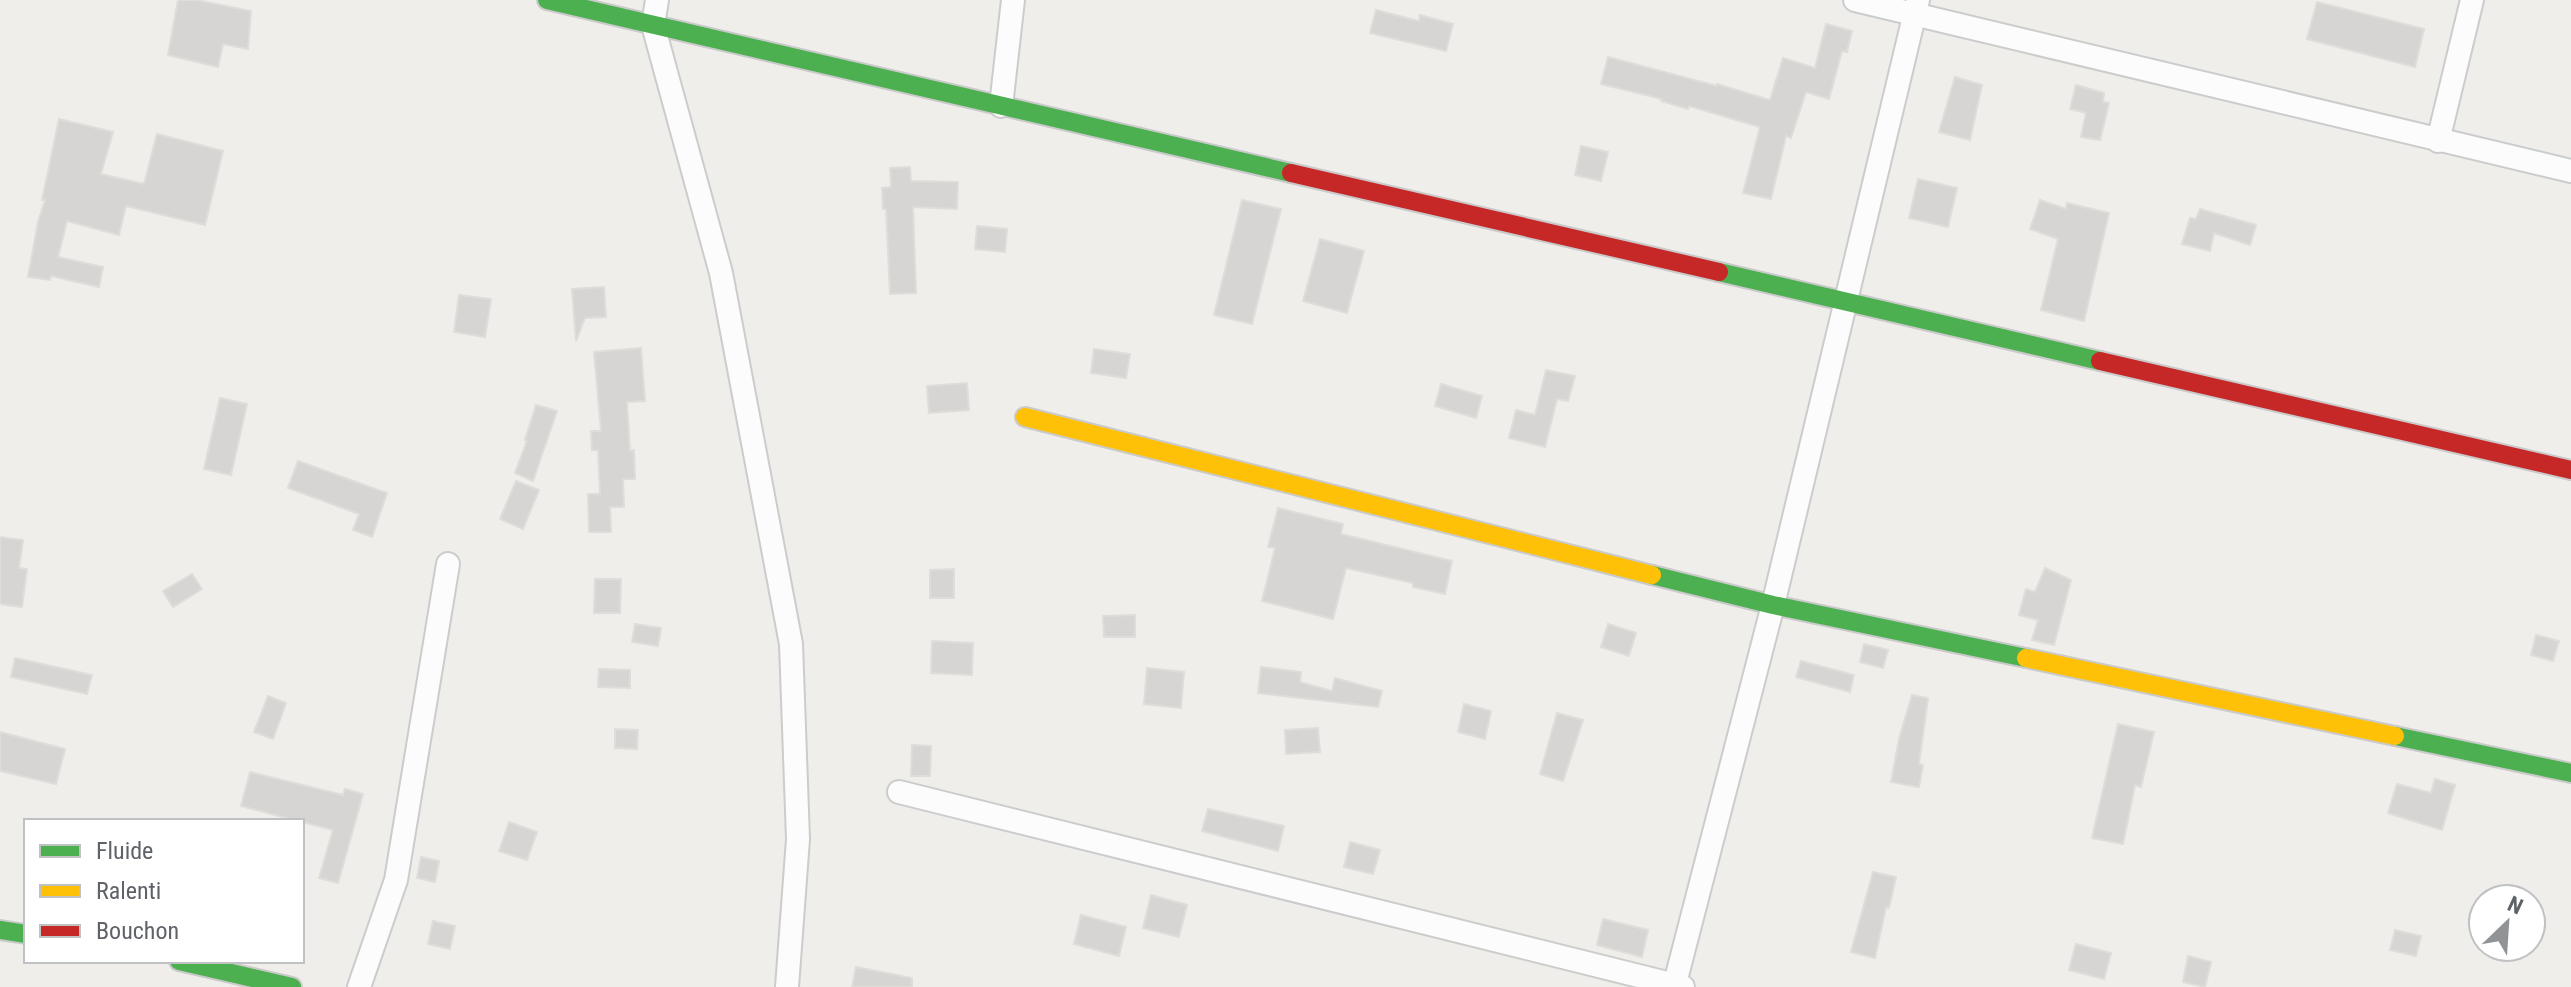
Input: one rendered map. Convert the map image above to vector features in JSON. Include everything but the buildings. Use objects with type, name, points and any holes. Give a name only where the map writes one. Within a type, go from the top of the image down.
[{"type":"street","points":[[547,0],[2571,470]]},
{"type":"street","points":[[657,0],[653,25],[721,273],[791,644],[798,839],[787,987]]},
{"type":"street","points":[[1001,106],[1013,0]]},
{"type":"street","points":[[1855,0],[1916,7],[2438,141],[2571,171]]},
{"type":"street","points":[[2438,141],[2472,0]]},
{"type":"street","points":[[899,792],[1677,986],[1773,605],[1916,7]]},
{"type":"street","points":[[1025,417],[1773,605],[2571,773]]},
{"type":"street","points":[[359,987],[396,880],[448,564]]},
{"type":"street","points":[[0,930],[24,934]]},
{"type":"street","points":[[188,963],[292,987]]},
{"type":"traffic: fast","points":[[547,0],[1291,173]]},
{"type":"traffic: fast","points":[[1719,272],[2100,361]]},
{"type":"traffic: fast","points":[[1652,575],[1773,605],[2026,658]]},
{"type":"traffic: fast","points":[[2395,736],[2571,773]]},
{"type":"traffic: fast","points":[[0,930],[24,934]]},
{"type":"traffic: fast","points":[[188,963],[292,987]]},
{"type":"traffic: slow","points":[[1025,417],[1652,575]]},
{"type":"traffic: slow","points":[[2026,658],[2395,736]]},
{"type":"traffic: jam","points":[[1291,173],[1719,272]]},
{"type":"traffic: jam","points":[[2100,361],[2571,470]]}]
